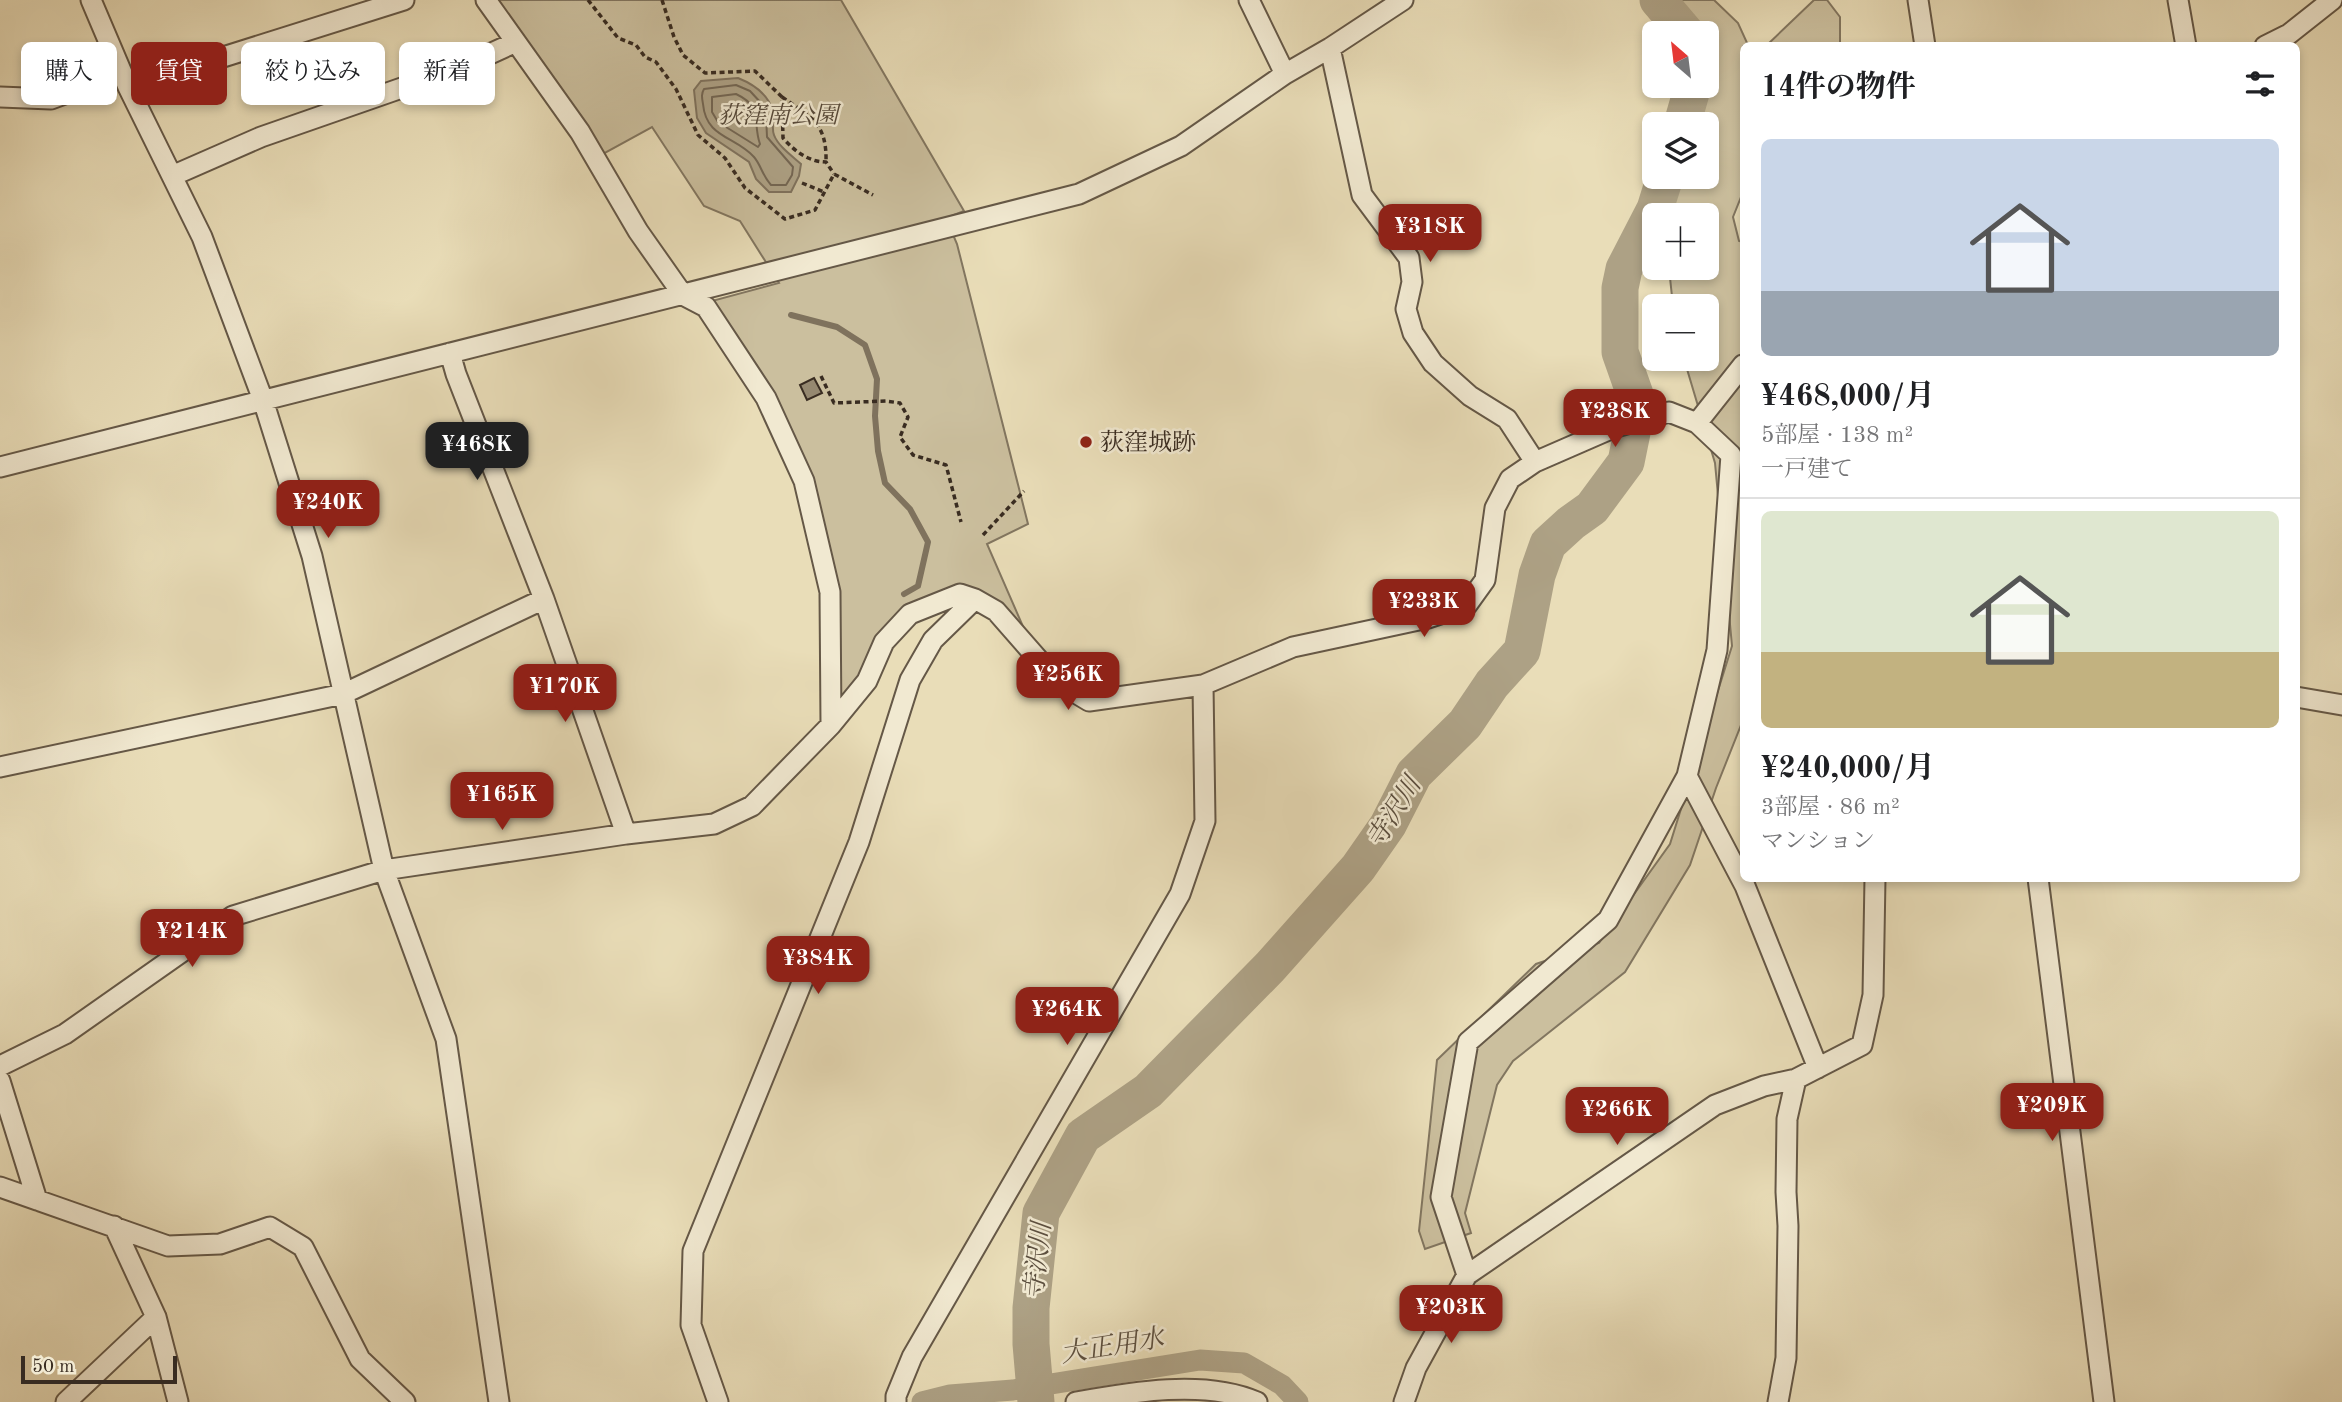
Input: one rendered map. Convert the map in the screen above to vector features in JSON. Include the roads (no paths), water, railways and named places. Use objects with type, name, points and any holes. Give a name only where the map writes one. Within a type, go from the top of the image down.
[{"type":"street","points":[[92,0],[125,80],[202,237],[263,400],[312,556],[384,870],[446,1039],[499,1402]]},
{"type":"street","points":[[0,97],[51,99],[404,0]]},
{"type":"street","points":[[486,0],[580,132],[638,231],[683,295],[706,307],[766,398],[804,481],[830,592],[831,725]]},
{"type":"street","points":[[1249,0],[1285,74]]},
{"type":"street","points":[[0,467],[1079,194],[1181,146],[1285,74],[1403,0]]},
{"type":"street","points":[[1918,0],[1924,42]]},
{"type":"street","points":[[2178,0],[2185,42]]},
{"type":"street","points":[[2273,42],[2289,34],[2332,0]]},
{"type":"street","points":[[172,176],[261,137],[459,68],[516,42]]},
{"type":"street","points":[[1330,48],[1362,195],[1409,258],[1412,282],[1406,309],[1413,333],[1433,363],[1470,396],[1507,419],[1535,462]]},
{"type":"street","points":[[450,353],[544,599],[626,834]]},
{"type":"street","points":[[1697,423],[1740,369]]},
{"type":"street","points":[[0,1066],[65,1034],[233,916],[384,870],[626,834],[713,824],[752,806],[831,725],[867,681],[884,642],[910,614],[960,594],[996,611],[1059,683],[1089,701],[1203,685],[1293,647],[1427,618],[1467,605],[1485,580],[1495,508],[1510,479],[1535,462],[1613,428],[1669,412],[1697,423],[1731,455],[1717,650],[1687,776],[1608,920],[1468,1042],[1441,1197],[1466,1275]]},
{"type":"street","points":[[0,767],[343,694],[544,599]]},
{"type":"street","points":[[718,1402],[691,1325],[693,1251],[859,842],[910,680],[933,640],[975,599]]},
{"type":"street","points":[[896,1399],[912,1357],[1180,894],[1205,821],[1203,685]]},
{"type":"street","points":[[2300,698],[2342,705]]},
{"type":"street","points":[[1687,776],[1740,877]]},
{"type":"street","points":[[1743,882],[1818,1068]]},
{"type":"street","points":[[1404,1402],[1416,1368],[1466,1275],[1715,1105],[1764,1086],[1796,1079],[1862,1045],[1873,995],[1875,882]]},
{"type":"street","points":[[2039,882],[2104,1402]]},
{"type":"street","points":[[1778,1402],[1786,1358],[1787,1119],[1796,1079]]},
{"type":"street","points":[[0,1081],[37,1200]]},
{"type":"street","points":[[0,1187],[168,1246],[220,1244],[270,1227],[303,1247],[360,1359],[405,1402]]},
{"type":"street","points":[[114,1226],[156,1317],[178,1402]]},
{"type":"street","points":[[66,1402],[156,1317]]},
{"type":"street","points":[[1076,1402],[1188,1388],[1228,1392],[1257,1402]]},
{"type":"water","points":[[738,78],[755,87],[768,100],[773,112],[776,139],[801,164],[799,176],[791,192],[769,192],[756,179],[749,162],[706,133],[697,118],[694,90],[701,81]]},
{"type":"waterway","name":"寺沢川","points":[[1658,0],[1676,21]]},
{"type":"waterway","name":"寺沢川","points":[[1685,112],[1690,98]]},
{"type":"waterway","name":"寺沢川","points":[[1036,1402],[1031,1308],[1041,1213],[1083,1136],[1148,1091],[1270,967],[1358,868],[1388,825],[1414,774],[1465,724],[1492,684],[1522,651],[1537,575],[1548,544],[1592,508],[1626,462],[1638,403],[1620,352],[1620,288],[1624,269],[1655,209],[1661,189]]},
{"type":"waterway","points":[[791,315],[837,327],[865,345],[877,379],[875,416],[878,451],[885,483],[910,509],[928,542],[918,586],[904,594]]},
{"type":"waterway","name":"大正用水","points":[[922,1402],[950,1395],[1013,1390],[1200,1360],[1244,1363],[1282,1385],[1298,1402]]},
{"type":"place","name":"荻窪城跡","points":[[1086,442]]},
{"type":"park label","name":"荻窪南公園","points":[[778,115]]}]
